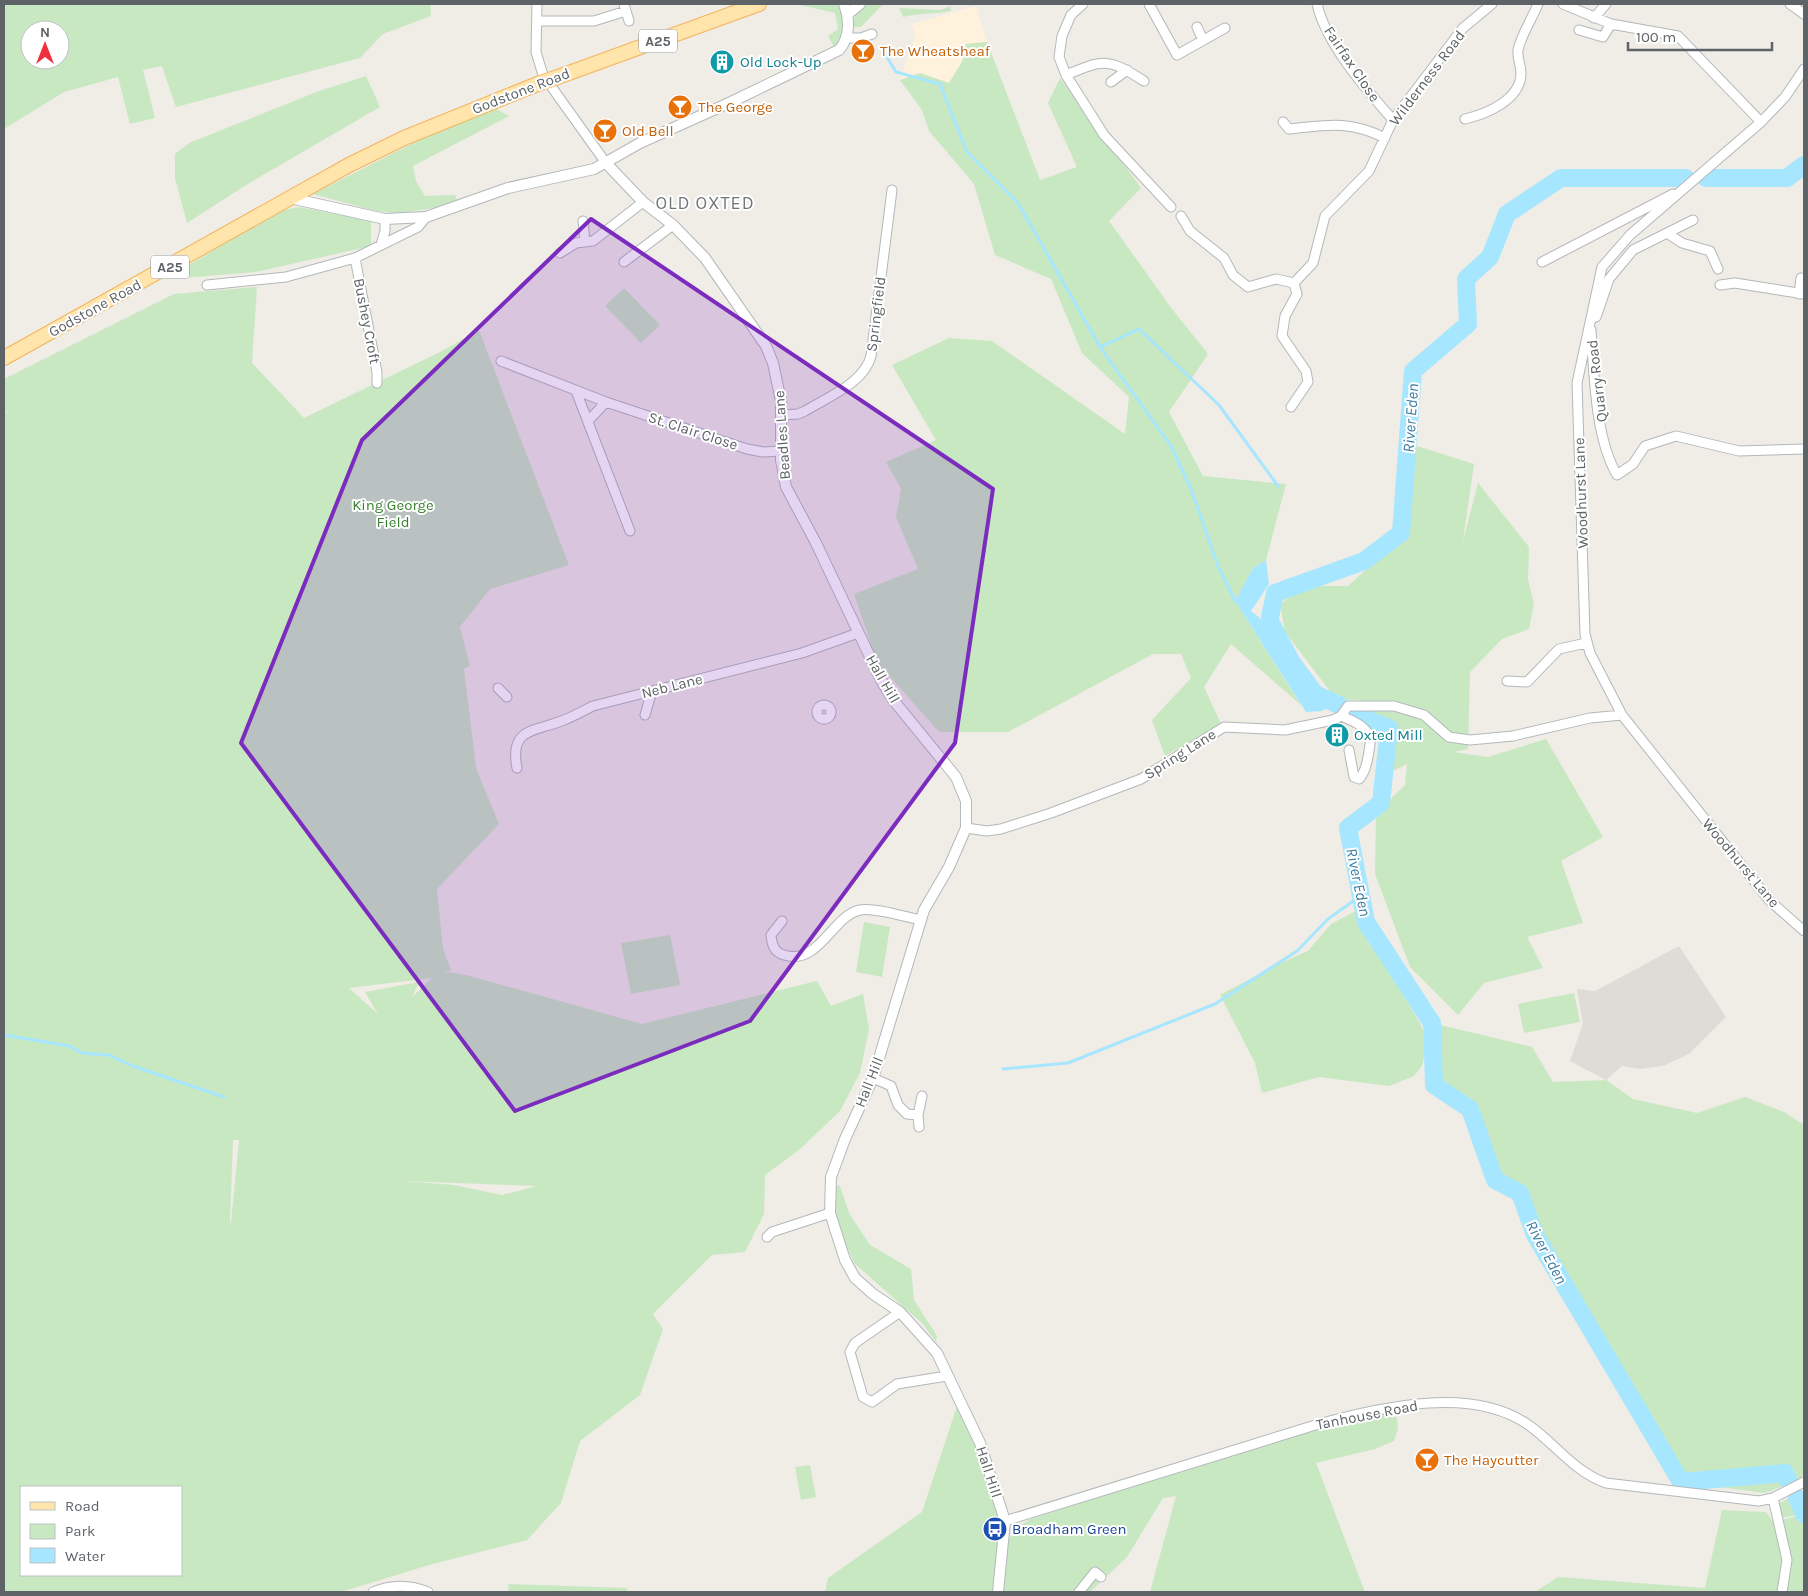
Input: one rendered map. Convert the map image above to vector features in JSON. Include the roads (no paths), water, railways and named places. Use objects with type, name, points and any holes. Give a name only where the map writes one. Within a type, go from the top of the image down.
[{"type":"main road","name":"Godstone Road","points":[[4,358],[290,198],[404,138],[540,83],[759,4]]},
{"type":"street","points":[[537,4],[536,52],[542,75],[606,163]]},
{"type":"street","points":[[290,198],[385,219],[426,217],[508,188],[594,169],[640,143],[839,50],[847,38],[848,14],[844,4]]},
{"type":"street","points":[[848,14],[860,4]]},
{"type":"street","points":[[1083,4],[1071,15],[1062,36],[1059,57],[1066,75],[1104,135],[1171,208]]},
{"type":"street","points":[[1149,4],[1177,55],[1225,28]]},
{"type":"street","name":"Fairfax Close","points":[[1317,4],[1325,27],[1337,47],[1393,120]]},
{"type":"street","name":"Wilderness Road","points":[[1294,283],[1313,264],[1325,216],[1369,171],[1393,120],[1464,28],[1492,4]]},
{"type":"street","points":[[1465,119],[1496,109],[1510,96],[1520,82],[1522,72],[1518,49],[1538,4]]},
{"type":"street","points":[[1563,4],[1611,24],[1678,36],[1761,122]]},
{"type":"street","points":[[1594,18],[1606,4]]},
{"type":"street","points":[[1790,4],[1804,14]]},
{"type":"street","points":[[537,21],[594,21],[625,7],[629,21]]},
{"type":"street","points":[[1579,30],[1603,37],[1611,24]]},
{"type":"street","points":[[1197,27],[1203,40]]},
{"type":"street","points":[[847,38],[861,38],[872,34]]},
{"type":"street","points":[[1066,75],[1098,62],[1113,63],[1144,81]]},
{"type":"street","name":"Woodhurst Lane","points":[[1804,69],[1785,97],[1761,122],[1630,236],[1602,267],[1577,382],[1586,643],[1622,715],[1770,901],[1804,931]]},
{"type":"street","points":[[1111,82],[1127,70]]},
{"type":"street","points":[[1287,130],[1341,124],[1370,130],[1385,138]]},
{"type":"street","name":"Beadles Lane","points":[[606,163],[643,202],[673,225],[705,258],[766,346],[777,378],[782,416],[781,451],[786,487],[858,633]]},
{"type":"street","points":[[1542,262],[1687,186]]},
{"type":"street","name":"Springfield","points":[[782,416],[805,411],[860,376],[867,367],[871,356],[892,190]]},
{"type":"street","points":[[560,253],[576,243],[593,241],[643,202]]},
{"type":"street","points":[[1181,216],[1190,231],[1224,258],[1233,275],[1248,287],[1276,279],[1294,283],[1297,294],[1285,316],[1282,336],[1306,371],[1308,382],[1291,407]]},
{"type":"street","points":[[207,285],[286,277],[355,258],[418,227],[426,217]]},
{"type":"street","points":[[381,245],[385,232],[385,219]]},
{"type":"street","points":[[1591,332],[1609,279],[1633,250],[1693,220]]},
{"type":"street","points":[[583,221],[585,242]]},
{"type":"street","points":[[624,262],[673,225]]},
{"type":"street","points":[[1667,233],[1682,243],[1710,252],[1718,269]]},
{"type":"street","name":"Bushey Croft","points":[[355,258],[377,372],[377,384]]},
{"type":"street","points":[[1720,285],[1735,283],[1802,294],[1802,278]]},
{"type":"street","name":"Quarry Road","points":[[1590,321],[1598,410],[1610,464],[1617,475],[1633,464],[1645,446],[1676,436],[1739,452],[1804,449]]},
{"type":"street","name":"St. Clair Close","points":[[501,361],[606,402],[747,449],[763,452],[781,451]]},
{"type":"street","points":[[576,391],[630,531]]},
{"type":"street","points":[[588,421],[606,402]]},
{"type":"street","name":"Neb Lane","points":[[517,768],[514,753],[516,744],[522,734],[564,720],[593,706],[802,653],[858,633]]},
{"type":"street","name":"Hall Hill","points":[[858,633],[894,701],[940,756],[962,788],[968,816],[966,828],[949,867],[929,901],[921,920],[873,1078],[845,1139],[831,1177],[830,1213],[845,1260],[855,1278],[873,1294],[900,1312],[937,1353],[980,1443],[1005,1521]]},
{"type":"street","points":[[1507,681],[1527,682],[1559,649],[1586,643]]},
{"type":"street","points":[[498,688],[507,697]]},
{"type":"street","points":[[645,715],[652,691]]},
{"type":"street","name":"Spring Lane","points":[[966,828],[986,831],[1001,829],[1051,814],[1141,779],[1224,727],[1285,730],[1333,720],[1340,716],[1348,706],[1394,706],[1424,715],[1449,737],[1470,740],[1513,736],[1590,718],[1622,715]]},
{"type":"street","points":[[1340,716],[1354,721],[1365,728],[1371,737],[1368,756],[1362,776],[1359,778],[1354,777],[1349,750]]},
{"type":"street","points":[[782,921],[771,935],[772,945],[778,954],[788,957],[801,955],[813,949],[849,914],[861,909],[921,920]]},
{"type":"street","points":[[873,1078],[891,1086],[898,1106],[907,1114],[918,1115]]},
{"type":"street","points":[[919,1127],[918,1115],[922,1096]]},
{"type":"street","points":[[767,1237],[772,1232],[830,1213]]},
{"type":"street","points":[[900,1312],[855,1343],[850,1352],[863,1397],[872,1402],[897,1384],[947,1376]]},
{"type":"street","name":"Tanhouse Road","points":[[1005,1521],[1322,1424],[1403,1406],[1440,1403],[1488,1408],[1519,1419],[1588,1475],[1606,1484],[1747,1501],[1774,1498],[1804,1482]]},
{"type":"street","points":[[1774,1498],[1787,1560],[1782,1592]]},
{"type":"street","points":[[998,1592],[1005,1521]]},
{"type":"street","points":[[1079,1592],[1095,1572],[1101,1577]]},
{"type":"street","points":[[373,1592],[389,1585],[417,1587],[428,1592]]},
{"type":"water","points":[[1266,560],[1269,584],[1251,611],[1262,620],[1266,601],[1275,593],[1273,608],[1299,657],[1322,688],[1336,703],[1322,711],[1306,712],[1235,601],[1253,568]]},
{"type":"waterway","points":[[882,49],[896,72],[940,84],[967,152],[1018,203],[1100,347],[1171,446],[1191,489],[1218,566],[1235,601]]},
{"type":"waterway","name":"River Eden","points":[[1706,178],[1787,178],[1804,165]]},
{"type":"waterway","name":"River Eden","points":[[1270,617],[1275,593],[1364,561],[1401,533],[1413,371],[1468,324],[1466,279],[1490,257],[1507,214],[1561,178],[1686,178]]},
{"type":"waterway","points":[[1100,347],[1139,329],[1219,405],[1278,486]]},
{"type":"waterway","name":"River Eden","points":[[1315,694],[1339,705]]},
{"type":"waterway","name":"River Eden","points":[[1351,713],[1389,728],[1381,803],[1348,828],[1366,922],[1432,1023],[1434,1085],[1470,1109],[1495,1180],[1520,1193],[1535,1235],[1681,1482],[1785,1473],[1788,1480]]},
{"type":"waterway","points":[[1003,1069],[1068,1063],[1215,1004],[1297,951],[1328,919],[1359,897]]},
{"type":"waterway","points":[[4,1035],[69,1046],[82,1053],[109,1055],[130,1065],[224,1097]]},
{"type":"waterway","name":"River Eden","points":[[1797,1498],[1804,1514]]},
{"type":"place","name":"The Wheatsheaf","points":[[863,51]]},
{"type":"place","name":"Old Lock-Up","points":[[722,62]]},
{"type":"place","name":"The George","points":[[680,107]]},
{"type":"place","name":"Old Bell","points":[[605,131]]},
{"type":"place","name":"Oxted Mill","points":[[1337,735]]},
{"type":"place","name":"The Haycutter","points":[[1427,1460]]},
{"type":"place","name":"Broadham Green","points":[[995,1529]]},
{"type":"district","name":"OLD OXTED","points":[[705,203]]},
{"type":"park label","name":"King George Field","points":[[393,514]]}]
